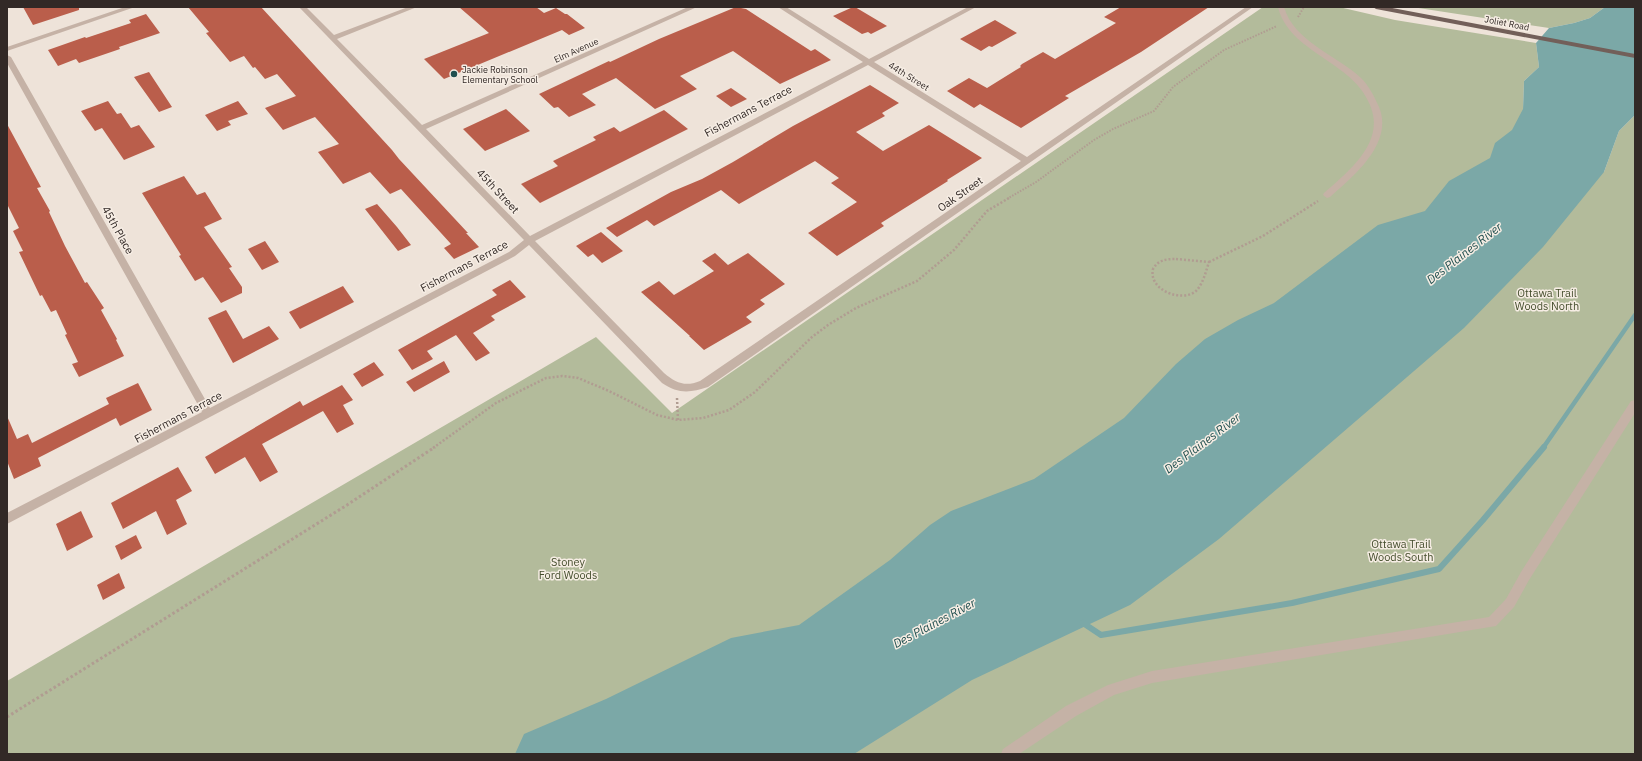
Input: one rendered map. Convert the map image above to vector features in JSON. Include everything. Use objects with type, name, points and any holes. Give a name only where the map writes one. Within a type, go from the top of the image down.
[{"type":"main road","name":"Joliet Road","points":[[1376,7],[1635,56]]},
{"type":"street","points":[[7,49],[132,7]]},
{"type":"street","name":"45th Street","points":[[302,7],[660,376],[669,384],[678,389]]},
{"type":"street","points":[[333,38],[414,7]]},
{"type":"street","name":"Elm Avenue","points":[[421,128],[694,7]]},
{"type":"street","name":"44th Street","points":[[781,7],[1027,161]]},
{"type":"street","name":"Fishermans Terrace","points":[[7,519],[512,254],[528,241],[973,7]]},
{"type":"street","name":"Oak Street","points":[[678,389],[691,389],[704,384],[1250,7]]},
{"type":"street","points":[[1281,7],[1281,12],[1286,23],[1303,39],[1355,77],[1364,86],[1377,106],[1380,119],[1378,132],[1372,146],[1348,176],[1327,195]]},
{"type":"street","name":"45th Place","points":[[7,57],[208,414]]},
{"type":"street","points":[[1008,754],[1078,707],[1112,689],[1152,677],[1492,622],[1510,603],[1524,576],[1635,404]]},
{"type":"path","points":[[1298,18],[1304,7]]},
{"type":"path","points":[[1209,262],[1198,289],[1192,294],[1181,296],[1170,293],[1161,289],[1152,278],[1154,266],[1162,261],[1209,262],[1257,239],[1295,218],[1327,195]]},
{"type":"path","points":[[677,400],[678,420]]},
{"type":"green space","name":"Stoney Ford Woods","points":[[1263,7],[1339,7],[1395,20],[1536,43],[1539,67],[1524,81],[1523,109],[1604,172],[1619,131],[1635,115],[1635,754],[7,754],[7,681],[596,337],[672,413]]},
{"type":"green space","points":[[1412,7],[1605,7],[1590,18],[1549,28]]},
{"type":"water","name":"Des Plaines River","points":[[1605,7],[1635,7],[1635,115],[1619,131],[1604,172],[1543,247],[1464,328],[1219,539],[1130,605],[972,680],[854,754],[515,754],[524,734],[606,699],[731,638],[799,625],[890,560],[930,525],[951,511],[1034,479],[1124,418],[1176,364],[1205,339],[1238,320],[1274,303],[1378,225],[1425,211],[1449,181],[1490,158],[1495,143],[1512,130],[1523,109],[1524,81],[1539,67],[1536,43],[1549,28],[1590,18]]},
{"type":"building","points":[[23,7],[79,7],[79,10],[33,25]]},
{"type":"building","points":[[188,7],[261,7],[468,233],[466,233],[479,247],[454,259],[444,248],[451,244],[401,189],[390,194],[370,172],[343,184],[318,152],[339,144],[315,117],[283,130],[265,108],[296,96],[277,74],[265,79],[255,67],[253,68],[244,56],[230,62],[206,33],[209,32]]},
{"type":"building","points":[[459,7],[536,7],[544,13],[556,8],[567,14],[585,28],[569,35],[562,30],[444,79],[424,59],[489,33]]},
{"type":"building","points":[[736,7],[746,9],[811,51],[815,49],[831,60],[780,84],[733,51],[680,76],[697,89],[655,109],[616,78],[582,94],[596,105],[569,117],[558,107],[554,108],[539,94],[609,61],[610,62],[659,39]]},
{"type":"building","points":[[853,7],[887,26],[871,34],[868,32],[862,34],[833,16]]},
{"type":"building","points":[[1121,7],[1209,7],[1141,52],[1065,96],[1069,98],[1021,128],[980,104],[974,108],[947,91],[969,78],[987,88],[1021,67],[1020,66],[1022,64],[1043,52],[1055,59],[1116,23],[1104,17]]},
{"type":"building","points":[[146,14],[160,33],[119,47],[120,49],[79,63],[76,59],[58,66],[48,50],[131,23],[129,20]]},
{"type":"building","points":[[995,20],[1017,33],[992,47],[989,46],[981,51],[960,39]]},
{"type":"building","points":[[149,72],[172,107],[159,112],[134,77]]},
{"type":"building","points":[[870,85],[899,103],[882,113],[885,116],[856,132],[883,151],[929,125],[982,158],[881,223],[884,226],[837,256],[808,233],[857,202],[831,183],[839,178],[815,161],[739,204],[721,190],[654,226],[647,220],[617,237],[606,228],[671,192],[702,179],[793,126]]},
{"type":"building","points":[[731,88],[747,99],[731,107],[716,96]]},
{"type":"building","points":[[108,101],[117,114],[121,113],[131,128],[139,125],[155,147],[124,160],[102,128],[95,131],[81,111]]},
{"type":"building","points":[[238,101],[248,114],[228,121],[231,125],[217,131],[205,115]]},
{"type":"building","points":[[506,109],[530,131],[485,151],[463,129]]},
{"type":"building","points":[[664,110],[688,129],[540,203],[521,184],[558,166],[553,161],[596,140],[593,137],[614,127],[620,132]]},
{"type":"building","points":[[7,124],[41,187],[37,188],[50,211],[49,212],[65,246],[85,283],[87,282],[104,308],[101,310],[117,339],[116,340],[124,356],[79,377],[72,364],[78,362],[65,335],[67,334],[56,310],[51,312],[42,295],[40,296],[19,252],[23,251],[13,231],[19,228],[7,204]]},
{"type":"building","points":[[184,176],[197,195],[205,192],[222,219],[204,227],[232,267],[229,268],[242,287],[242,293],[221,303],[203,277],[195,281],[179,256],[181,255],[142,193]]},
{"type":"building","points":[[377,204],[411,245],[398,251],[365,209]]},
{"type":"building","points":[[601,232],[623,251],[602,263],[593,254],[588,257],[576,246]]},
{"type":"building","points":[[265,241],[279,262],[262,270],[248,249]]},
{"type":"building","points":[[715,253],[728,265],[748,253],[785,284],[760,300],[765,304],[746,317],[752,322],[704,350],[641,292],[659,281],[674,295],[714,271],[702,261]]},
{"type":"building","points":[[510,280],[526,297],[491,316],[495,320],[473,333],[490,353],[476,361],[456,335],[427,351],[433,359],[412,370],[398,350],[497,295],[492,290]]},
{"type":"building","points":[[343,286],[354,302],[300,329],[289,312]]},
{"type":"building","points":[[226,310],[243,339],[269,326],[279,339],[233,363],[208,318]]},
{"type":"building","points":[[444,361],[450,372],[414,392],[406,382]]},
{"type":"building","points":[[374,362],[384,375],[362,387],[353,374]]},
{"type":"building","points":[[138,383],[152,410],[120,426],[116,418],[38,458],[41,466],[14,479],[7,461],[7,416],[17,439],[28,434],[32,443],[109,404],[106,398]]},
{"type":"building","points":[[342,385],[353,400],[343,405],[354,424],[337,433],[323,411],[262,444],[278,472],[260,482],[245,457],[215,474],[205,457],[300,401],[303,406]]},
{"type":"building","points":[[178,467],[192,491],[176,500],[187,524],[167,535],[156,511],[123,529],[111,503]]},
{"type":"building","points":[[81,511],[93,537],[67,551],[56,524]]},
{"type":"building","points":[[136,535],[142,548],[121,560],[115,546]]},
{"type":"building","points":[[119,573],[125,588],[103,600],[97,585]]},
{"type":"waterway","points":[[1543,448],[1635,315]]},
{"type":"waterway","points":[[1083,623],[1101,635],[1292,603],[1439,569],[1483,520],[1544,447]]},
{"type":"place","name":"Jackie Robinson Elementary School","points":[[454,74]]},
{"type":"park label","name":"Ottawa Trail Woods North","points":[[1547,299]]},
{"type":"park label","name":"Ottawa Trail Woods South","points":[[1401,550]]}]
